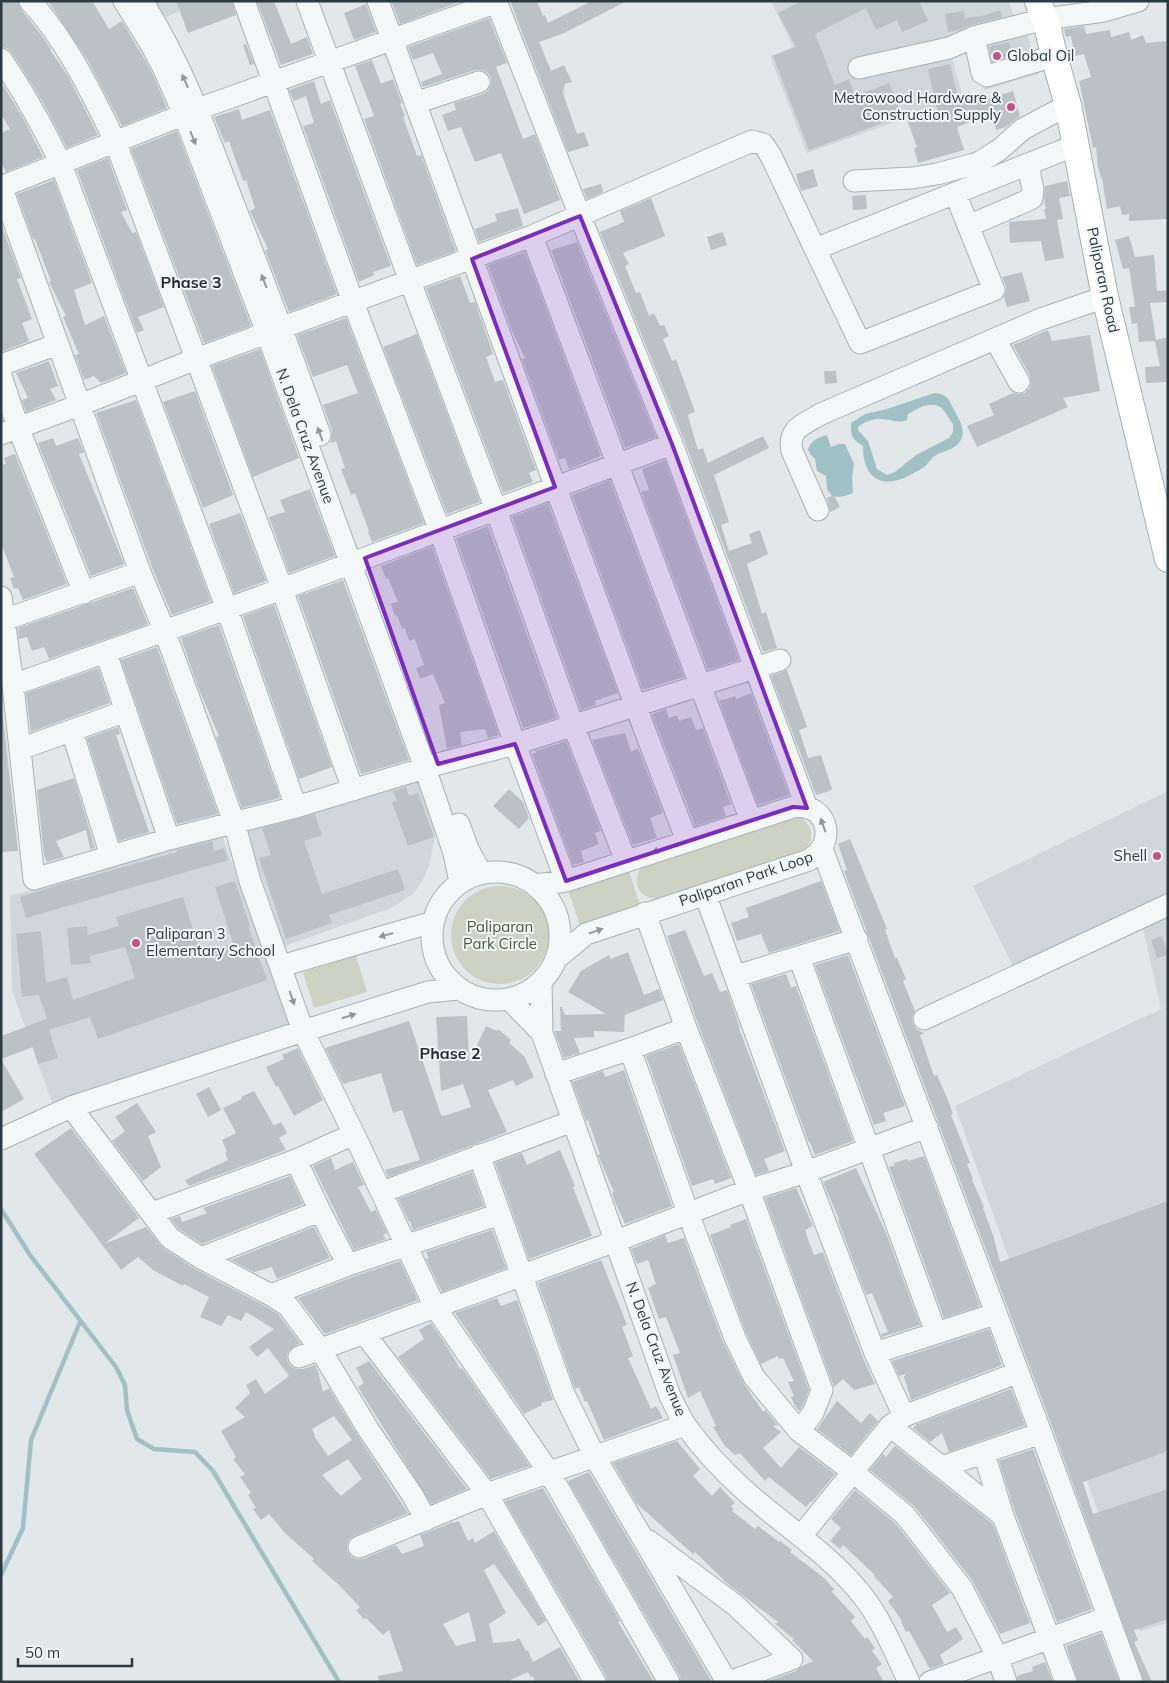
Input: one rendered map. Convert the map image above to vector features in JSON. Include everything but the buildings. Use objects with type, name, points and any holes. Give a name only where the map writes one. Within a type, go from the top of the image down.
[{"type":"main road","name":"Paliparan Road","points":[[1041,10],[1068,105],[1105,297],[1168,559]]},
{"type":"street","points":[[30,1],[45,17],[86,81],[115,140],[282,589],[353,790]]},
{"type":"street","name":"N. Dela Cruz Avenue","points":[[124,1],[191,112]]},
{"type":"street","name":"N. Dela Cruz Avenue","points":[[142,1],[176,60],[191,112],[274,330],[432,766],[468,849],[481,873]]},
{"type":"street","points":[[244,1],[353,302],[440,531],[514,744],[566,881]]},
{"type":"street","points":[[307,1],[496,510],[573,725],[626,861]]},
{"type":"street","points":[[378,1],[555,488],[687,841]]},
{"type":"street","points":[[859,68],[949,48],[1041,10],[1104,11],[1138,1]]},
{"type":"street","points":[[535,885],[566,881],[793,807],[807,808],[672,444],[580,216],[497,2],[273,81],[115,140],[61,164],[1,187],[140,572],[165,632],[234,822],[250,881],[303,1031],[382,1192],[435,1307],[550,1472],[669,1682]]},
{"type":"street","points":[[974,37],[982,73],[987,76],[1054,56]]},
{"type":"street","points":[[1,60],[20,86],[41,122],[61,164],[227,609],[296,808]]},
{"type":"street","points":[[416,104],[479,82]]},
{"type":"street","points":[[854,181],[912,178],[937,174],[978,163],[999,150],[1023,129],[1068,105]]},
{"type":"street","points":[[10,431],[196,359],[532,236],[752,141],[763,144],[771,156],[860,343],[994,290],[955,193]]},
{"type":"street","points":[[816,249],[1076,145]]},
{"type":"street","points":[[968,226],[1032,198],[1033,190],[1028,164]]},
{"type":"street","points":[[532,236],[751,821]]},
{"type":"street","points":[[818,510],[792,451],[790,442],[793,432],[821,414],[1041,319],[1105,297]]},
{"type":"street","points":[[995,339],[1019,382]]},
{"type":"street","points":[[1,365],[58,344]]},
{"type":"street","points":[[1,376],[10,431],[84,593]]},
{"type":"street","points":[[13,685],[165,632],[672,444]]},
{"type":"street","points":[[4,620],[140,572]]},
{"type":"street","points":[[1,597],[13,685],[34,879],[169,838],[296,808],[432,766],[514,744],[636,707],[780,660]]},
{"type":"street","points":[[106,653],[169,838]]},
{"type":"street","points":[[20,749],[126,711]]},
{"type":"street","points":[[72,731],[111,856]]},
{"type":"street","name":"N. Dela Cruz Avenue","points":[[432,766],[460,882]]},
{"type":"street","name":"Paliparan Park Loop","points":[[556,959],[586,934],[809,860],[822,849],[825,842],[825,825],[815,812],[807,808]]},
{"type":"street","points":[[822,849],[1041,1433],[1132,1682]]},
{"type":"street","points":[[481,873],[509,873],[523,877],[535,885],[549,900],[558,918],[560,945],[550,971],[541,982],[526,993],[509,999],[491,1000],[474,997],[458,988],[438,966],[433,952],[431,937],[438,907],[448,893],[460,882],[481,873]]},
{"type":"street","points":[[705,894],[806,1172],[875,1353],[897,1421],[942,1467],[1003,1516]]},
{"type":"street","points":[[924,1019],[1168,905]]},
{"type":"street","points":[[645,913],[686,1028],[749,1190],[822,1390],[812,1413],[799,1431]]},
{"type":"street","points":[[281,966],[433,922]]},
{"type":"street","points":[[736,976],[857,939]]},
{"type":"street","points":[[799,956],[936,1334]]},
{"type":"street","name":"N. Dela Cruz Avenue","points":[[541,982],[542,1033],[670,1396],[685,1425],[742,1488],[801,1536],[842,1573],[862,1595],[878,1621],[909,1682]]},
{"type":"street","points":[[1,1139],[71,1106],[428,992],[458,988]]},
{"type":"street","name":"N. Dela Cruz Avenue","points":[[509,999],[542,1033]]},
{"type":"street","points":[[556,1074],[686,1028]]},
{"type":"street","points":[[630,1049],[688,1214],[735,1338],[754,1377],[799,1431],[905,1515],[962,1588],[998,1658],[1006,1682]]},
{"type":"street","points":[[71,1106],[170,1238],[201,1258],[288,1306],[320,1349],[368,1429],[413,1496],[426,1520]]},
{"type":"street","points":[[382,1192],[573,1121]]},
{"type":"street","points":[[299,1357],[616,1242],[749,1190],[806,1172],[927,1128]]},
{"type":"street","points":[[152,1213],[296,1160],[354,1134]]},
{"type":"street","points":[[479,1156],[564,1394],[595,1457],[640,1534],[728,1682],[792,1659],[735,1605],[640,1534]]},
{"type":"street","points":[[296,1160],[320,1212],[348,1265]]},
{"type":"street","points":[[201,1258],[320,1212]]},
{"type":"street","points":[[271,1295],[348,1265],[500,1214]]},
{"type":"street","points":[[875,1353],[995,1314]]},
{"type":"street","points":[[364,1334],[488,1494],[596,1682]]},
{"type":"street","points":[[801,1536],[897,1421],[1017,1373]]},
{"type":"street","points":[[359,1547],[488,1494],[685,1425]]},
{"type":"street","points":[[942,1467],[1041,1433]]},
{"type":"street","points":[[984,1453],[1003,1516],[1066,1682]]},
{"type":"street","points":[[930,1682],[1108,1617]]},
{"type":"highlighted area","points":[[580,216],[672,444],[807,808],[793,807],[566,881],[515,744],[438,764],[365,558],[555,487],[472,259]]},
{"type":"shaded area","points":[[150,1],[206,1],[163,18]]},
{"type":"shaded area","points":[[771,1],[1008,1],[1015,18],[949,48],[963,98],[807,153],[770,56],[793,47]]},
{"type":"shaded area","points":[[1025,26],[1039,74],[984,90],[969,43]]},
{"type":"shaded area","name":"Paliparan 3 Elementary School","points":[[418,779],[431,816],[435,836],[429,866],[423,880],[414,893],[391,908],[285,946],[246,830]]},
{"type":"shaded area","points":[[1168,791],[1168,900],[1014,968],[973,886]]},
{"type":"shaded area","name":"Paliparan 3 Elementary School","points":[[222,835],[289,1025],[52,1103],[12,990],[10,896]]},
{"type":"shaded area","points":[[1168,916],[1168,1623],[1140,1631],[955,1106],[1161,1009],[1143,928]]},
{"type":"green space","points":[[797,816],[807,823],[811,832],[810,843],[802,852],[661,899],[647,897],[639,890],[637,879],[642,866]]},
{"type":"green space","points":[[628,869],[640,905],[580,925],[568,889]]},
{"type":"green space","name":"Paliparan Park Circle","points":[[500,886],[519,889],[535,900],[546,916],[549,935],[546,954],[535,970],[519,981],[500,984],[481,981],[465,970],[454,954],[451,935],[454,916],[465,900],[481,889]]},
{"type":"green space","points":[[356,956],[367,992],[314,1008],[303,972]]},
{"type":"water","points":[[934,393],[944,395],[962,426],[963,433],[960,442],[953,448],[936,455],[925,466],[910,475],[891,481],[883,481],[876,478],[870,474],[866,467],[863,446],[853,437],[851,423],[865,414],[887,409]],"holes":[[[936,405],[942,408],[953,424],[953,432],[949,438],[916,455],[895,472],[887,475],[877,469],[868,441],[858,430],[858,427],[875,419],[907,420],[908,414],[923,406]]]},
{"type":"water","points":[[827,435],[831,447],[845,444],[854,464],[852,477],[853,493],[838,497],[832,496],[827,489],[826,476],[817,471],[815,459],[808,450],[815,440]]},
{"type":"waterway","points":[[1,1209],[30,1255],[116,1367],[125,1385],[127,1410],[137,1439],[154,1449],[195,1452],[213,1471],[339,1682]]},
{"type":"waterway","points":[[1,1575],[23,1528],[31,1440],[80,1322]]},
{"type":"place","name":"Global Oil","points":[[997,56]]},
{"type":"place","name":"Metrowood Hardware & Construction Supply","points":[[1011,107]]},
{"type":"place","name":"Shell","points":[[1157,856]]},
{"type":"place","name":"Paliparan 3 Elementary School","points":[[136,943]]},
{"type":"district","name":"Phase 3","points":[[191,282]]},
{"type":"district","name":"Phase 2","points":[[450,1053]]}]
